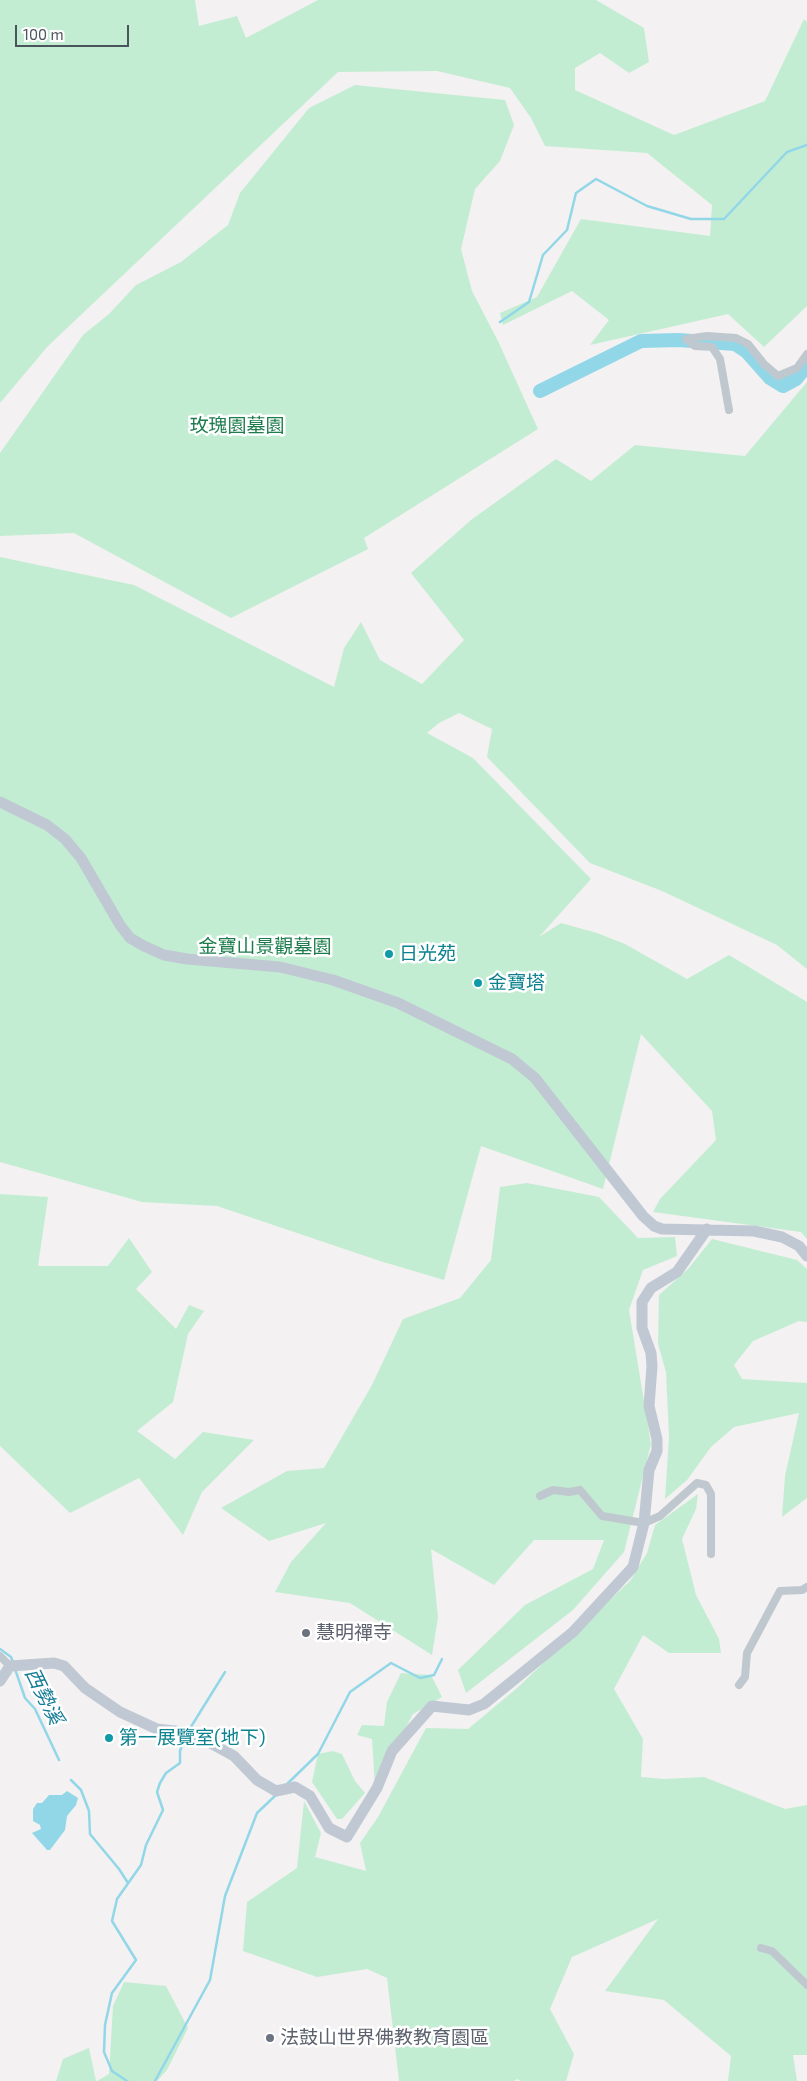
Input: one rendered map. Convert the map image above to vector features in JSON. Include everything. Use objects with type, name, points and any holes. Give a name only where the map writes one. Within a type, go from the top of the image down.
[{"type":"street","points":[[729,410],[720,359],[712,347],[696,346],[686,339],[707,336],[736,338],[748,344],[764,364],[778,376],[796,368],[807,354]]},
{"type":"street","points":[[0,802],[47,825],[65,838],[81,858],[114,915],[130,938],[164,955],[187,960],[280,967],[333,980],[398,1002],[512,1060],[535,1078],[643,1216],[654,1226],[662,1229],[707,1228],[754,1231],[782,1237],[799,1246],[807,1256]]},
{"type":"street","points":[[0,1656],[10,1666],[54,1663],[64,1666],[85,1688],[120,1712],[157,1729],[192,1733],[234,1756],[257,1780],[276,1791],[295,1787],[310,1796],[329,1828],[347,1837],[377,1788],[392,1751],[432,1706],[469,1710],[484,1704],[572,1632],[632,1567],[644,1523],[649,1470],[657,1451],[658,1439],[649,1406],[652,1366],[651,1353],[642,1328],[642,1302],[650,1288],[677,1272],[707,1228]]},
{"type":"street","points":[[540,1496],[553,1490],[569,1492],[580,1490],[602,1516],[644,1523],[660,1516],[697,1483],[706,1485],[710,1494],[710,1554]]},
{"type":"street","points":[[739,1685],[745,1677],[747,1652],[780,1591],[802,1590],[807,1587]]},
{"type":"street","points":[[0,1681],[10,1666]]},
{"type":"street","points":[[761,1948],[772,1951],[807,1985]]},
{"type":"green space","points":[[0,0],[195,0],[199,26],[237,16],[246,38],[318,0],[596,0],[644,28],[649,62],[629,73],[600,53],[575,68],[575,90],[674,135],[765,101],[804,19],[807,22],[807,306],[764,347],[728,314],[590,345],[609,320],[572,291],[503,325],[500,313],[537,297],[581,219],[710,236],[712,205],[647,153],[545,146],[531,118],[510,88],[437,71],[338,72],[48,346],[0,403]]},
{"type":"green space","name":"玫瑰園墓園","points":[[355,85],[505,100],[514,125],[500,161],[475,189],[461,249],[472,291],[498,341],[538,429],[364,538],[368,549],[231,618],[74,533],[0,536],[0,453],[83,335],[109,314],[136,285],[181,262],[228,225],[240,193],[309,108]]},
{"type":"green space","name":"金寶山景觀墓園","points":[[807,382],[807,969],[777,945],[662,891],[590,863],[487,757],[492,729],[459,713],[439,723],[427,733],[473,758],[591,879],[539,937],[561,923],[597,933],[625,944],[687,979],[729,955],[807,1002],[807,1239],[801,1232],[653,1212],[660,1199],[716,1140],[712,1111],[641,1034],[603,1189],[481,1146],[444,1280],[380,1261],[217,1206],[142,1202],[0,1162],[0,557],[134,585],[334,687],[344,648],[361,622],[380,660],[422,684],[464,640],[411,573],[471,520],[556,459],[591,481],[635,445],[745,456]]},
{"type":"green space","points":[[527,1183],[599,1197],[638,1238],[675,1237],[677,1256],[643,1270],[629,1310],[651,1444],[624,1552],[573,1610],[466,1693],[458,1670],[525,1605],[593,1569],[604,1540],[534,1540],[494,1585],[431,1549],[438,1617],[432,1655],[350,1603],[275,1592],[291,1562],[326,1523],[269,1541],[221,1508],[287,1471],[324,1468],[372,1385],[403,1319],[460,1298],[491,1260],[500,1187]]},
{"type":"green space","points":[[0,1194],[48,1197],[38,1266],[108,1266],[129,1238],[152,1272],[136,1289],[176,1329],[189,1305],[204,1311],[188,1334],[173,1402],[137,1431],[175,1459],[203,1432],[254,1440],[202,1492],[183,1535],[139,1478],[70,1513],[0,1446]]},
{"type":"green space","points":[[712,1239],[797,1260],[807,1269],[807,1322],[799,1321],[753,1341],[734,1365],[742,1379],[807,1383],[807,1498],[782,1517],[785,1476],[799,1413],[734,1427],[711,1447],[687,1480],[665,1499],[669,1437],[666,1372],[658,1344],[659,1295],[688,1269]]},
{"type":"green space","points":[[698,1494],[696,1509],[682,1539],[696,1595],[719,1639],[721,1653],[669,1653],[643,1635],[614,1689],[643,1739],[641,1777],[664,1779],[704,1777],[785,1809],[807,1805],[807,2055],[793,2055],[797,2081],[728,2081],[731,2056],[664,2000],[605,1991],[658,1919],[572,1957],[550,2009],[574,2054],[566,2081],[521,2081],[517,2079],[514,2081],[399,2081],[387,1978],[367,1969],[317,1977],[243,1951],[247,1902],[297,1868],[304,1801],[321,1833],[315,1857],[366,1871],[360,1843],[378,1817],[426,1728],[468,1729],[516,1689],[630,1581],[647,1553],[655,1525]]},
{"type":"green space","points":[[401,1673],[431,1675],[442,1697],[413,1714],[375,1786],[372,1739],[357,1735],[362,1725],[384,1726],[387,1702]]},
{"type":"green space","points":[[333,1751],[342,1754],[355,1781],[365,1793],[342,1819],[337,1819],[312,1782],[318,1754]]},
{"type":"green space","points":[[124,1982],[166,1986],[188,2028],[167,2070],[157,2081],[97,2081],[109,2074],[113,2006]]},
{"type":"green space","points":[[89,2048],[96,2081],[56,2081],[63,2059]]},
{"type":"water","points":[[67,1791],[78,1798],[76,1805],[67,1816],[65,1830],[50,1850],[47,1850],[32,1833],[41,1829],[40,1825],[33,1821],[33,1809],[37,1803],[42,1803],[49,1795],[62,1795]]},
{"type":"waterway","points":[[500,322],[529,302],[543,255],[567,230],[576,193],[596,179],[647,206],[691,219],[724,219],[787,152],[807,145]]},
{"type":"waterway","points":[[540,391],[641,341],[678,340],[735,344],[747,352],[770,378],[783,386],[796,379],[807,366]]},
{"type":"waterway","name":"西勢溪","points":[[0,1649],[11,1657],[13,1662]]},
{"type":"waterway","points":[[287,1784],[318,1754],[350,1692],[391,1663],[420,1678],[434,1675],[442,1659]]},
{"type":"waterway","name":"西勢溪","points":[[15,1669],[25,1698],[35,1709],[59,1760]]},
{"type":"waterway","points":[[189,1730],[225,1672]]},
{"type":"waterway","points":[[127,2081],[112,2071],[104,2052],[105,2025],[112,1993],[136,1960],[112,1921],[117,1899],[141,1865],[146,1845],[163,1810],[157,1792],[166,1773],[180,1763],[180,1751],[185,1737]]},
{"type":"waterway","name":"西勢溪","points":[[71,1780],[81,1790],[89,1811],[90,1834],[128,1883]]},
{"type":"waterway","points":[[155,2081],[210,1980],[225,1896],[257,1813],[276,1795]]},
{"type":"place","name":"日光苑","points":[[389,954]]},
{"type":"place","name":"金寶塔","points":[[478,983]]},
{"type":"place","name":"慧明禪寺","points":[[306,1633]]},
{"type":"place","name":"第一展覽室(地下)","points":[[109,1738]]},
{"type":"place","name":"法鼓山世界佛教教育園區","points":[[270,2038]]}]
